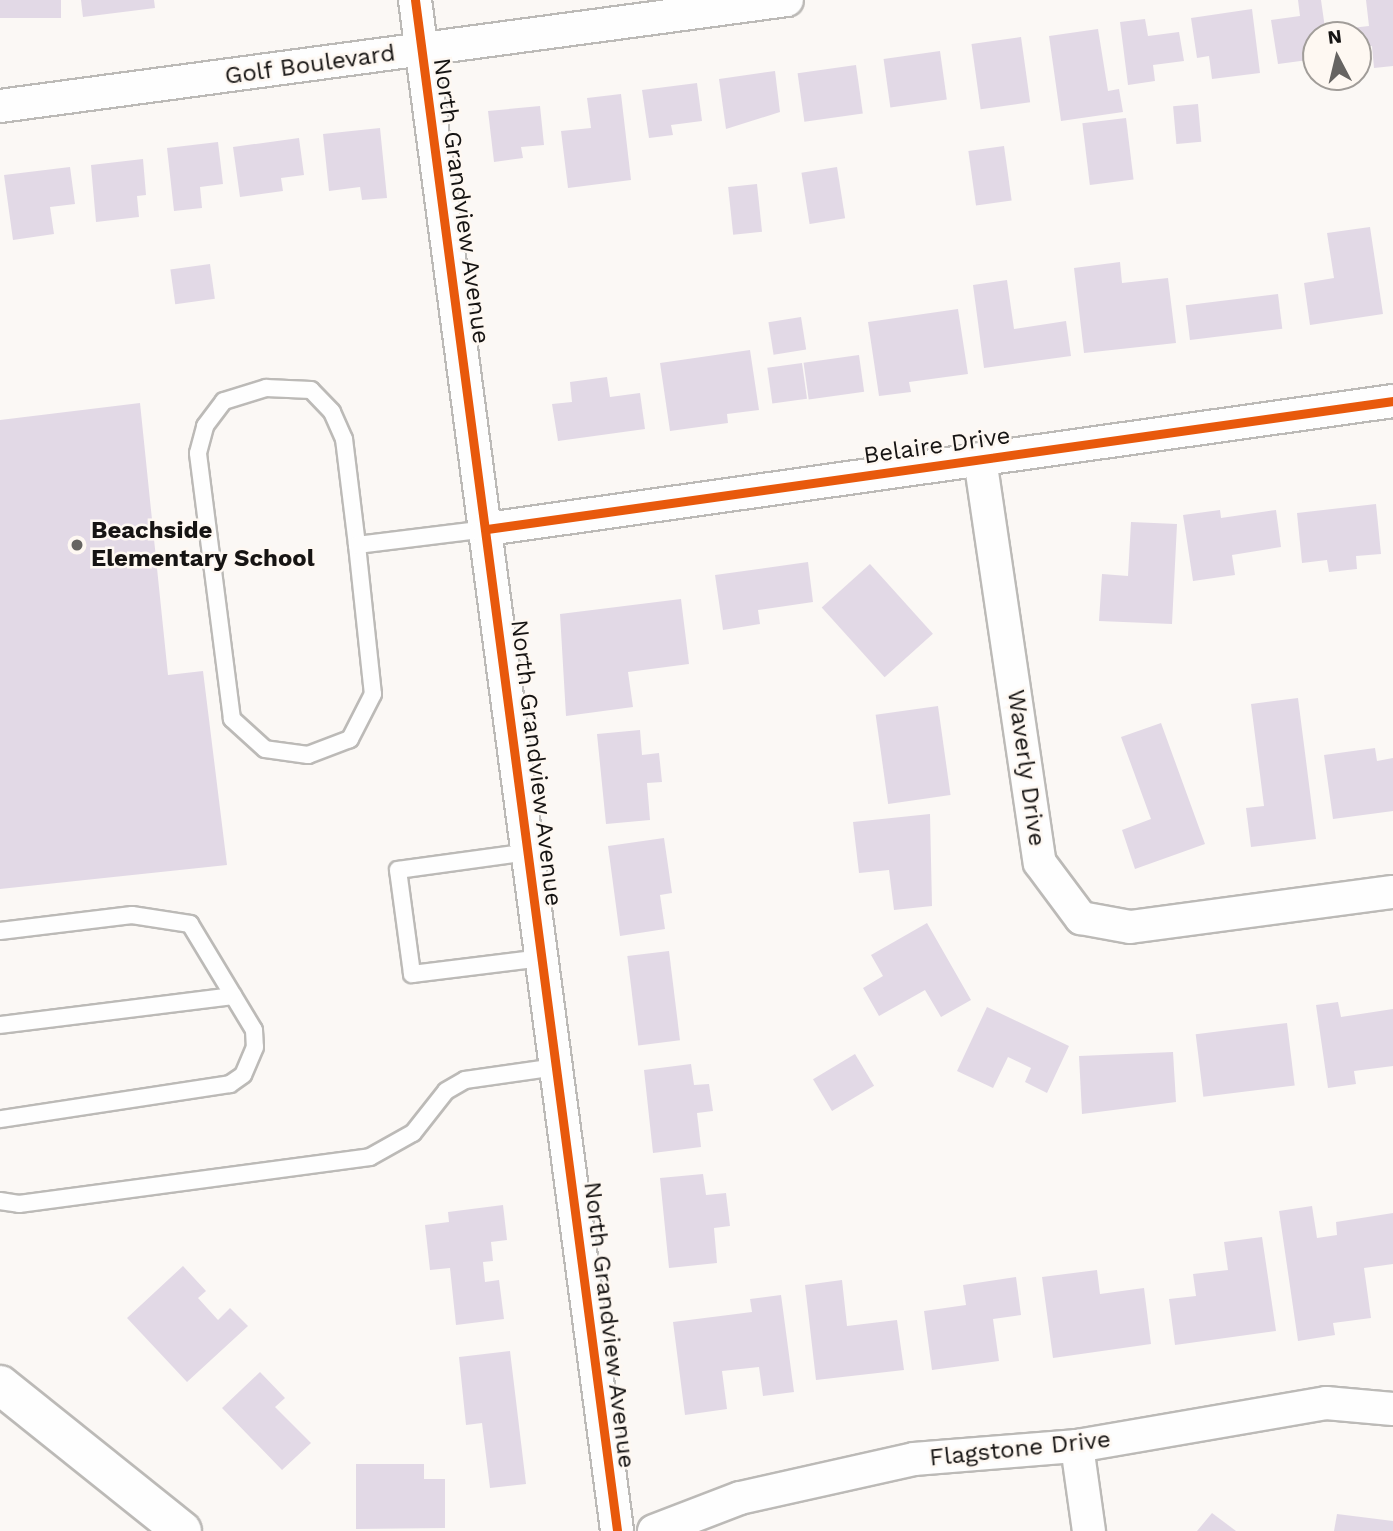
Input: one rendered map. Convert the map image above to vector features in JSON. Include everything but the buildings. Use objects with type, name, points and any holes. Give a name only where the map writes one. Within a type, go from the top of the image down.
[{"type":"street","name":"North Grandview Avenue","points":[[415,0],[487,529],[617,1531]]},
{"type":"street","name":"Golf Boulevard","points":[[0,106],[787,0]]},
{"type":"street","name":"Belaire Drive","points":[[487,529],[1393,401]]},
{"type":"street","name":"Waverly Drive","points":[[980,459],[1040,863],[1081,918],[1130,927],[1393,892]]},
{"type":"street","points":[[0,1385],[182,1531]]},
{"type":"street","name":"Flagstone Drive","points":[[654,1531],[740,1497],[914,1459],[1077,1446],[1326,1403],[1393,1409]]},
{"type":"street","points":[[1077,1446],[1089,1531]]},
{"type":"lane","points":[[266,388],[311,390],[332,412],[344,439],[357,545],[373,694],[366,718],[350,739],[309,755],[265,749],[232,719],[198,453],[205,426],[225,401],[266,388]]},
{"type":"lane","points":[[357,545],[487,529]]},
{"type":"lane","points":[[529,852],[398,870],[412,974],[542,958]]},
{"type":"lane","points":[[0,931],[165,916],[190,924],[254,1030],[255,1047],[243,1074],[230,1084],[0,1119]]},
{"type":"lane","points":[[0,1025],[233,996]]},
{"type":"lane","points":[[0,1201],[19,1204],[370,1157],[413,1133],[446,1091],[465,1080],[556,1067]]},
{"type":"cycle path","points":[[415,0],[617,1531]]},
{"type":"cycle path","points":[[487,529],[1393,401]]},
{"type":"place","name":"Beachside Elementary School","points":[[77,545]]}]
